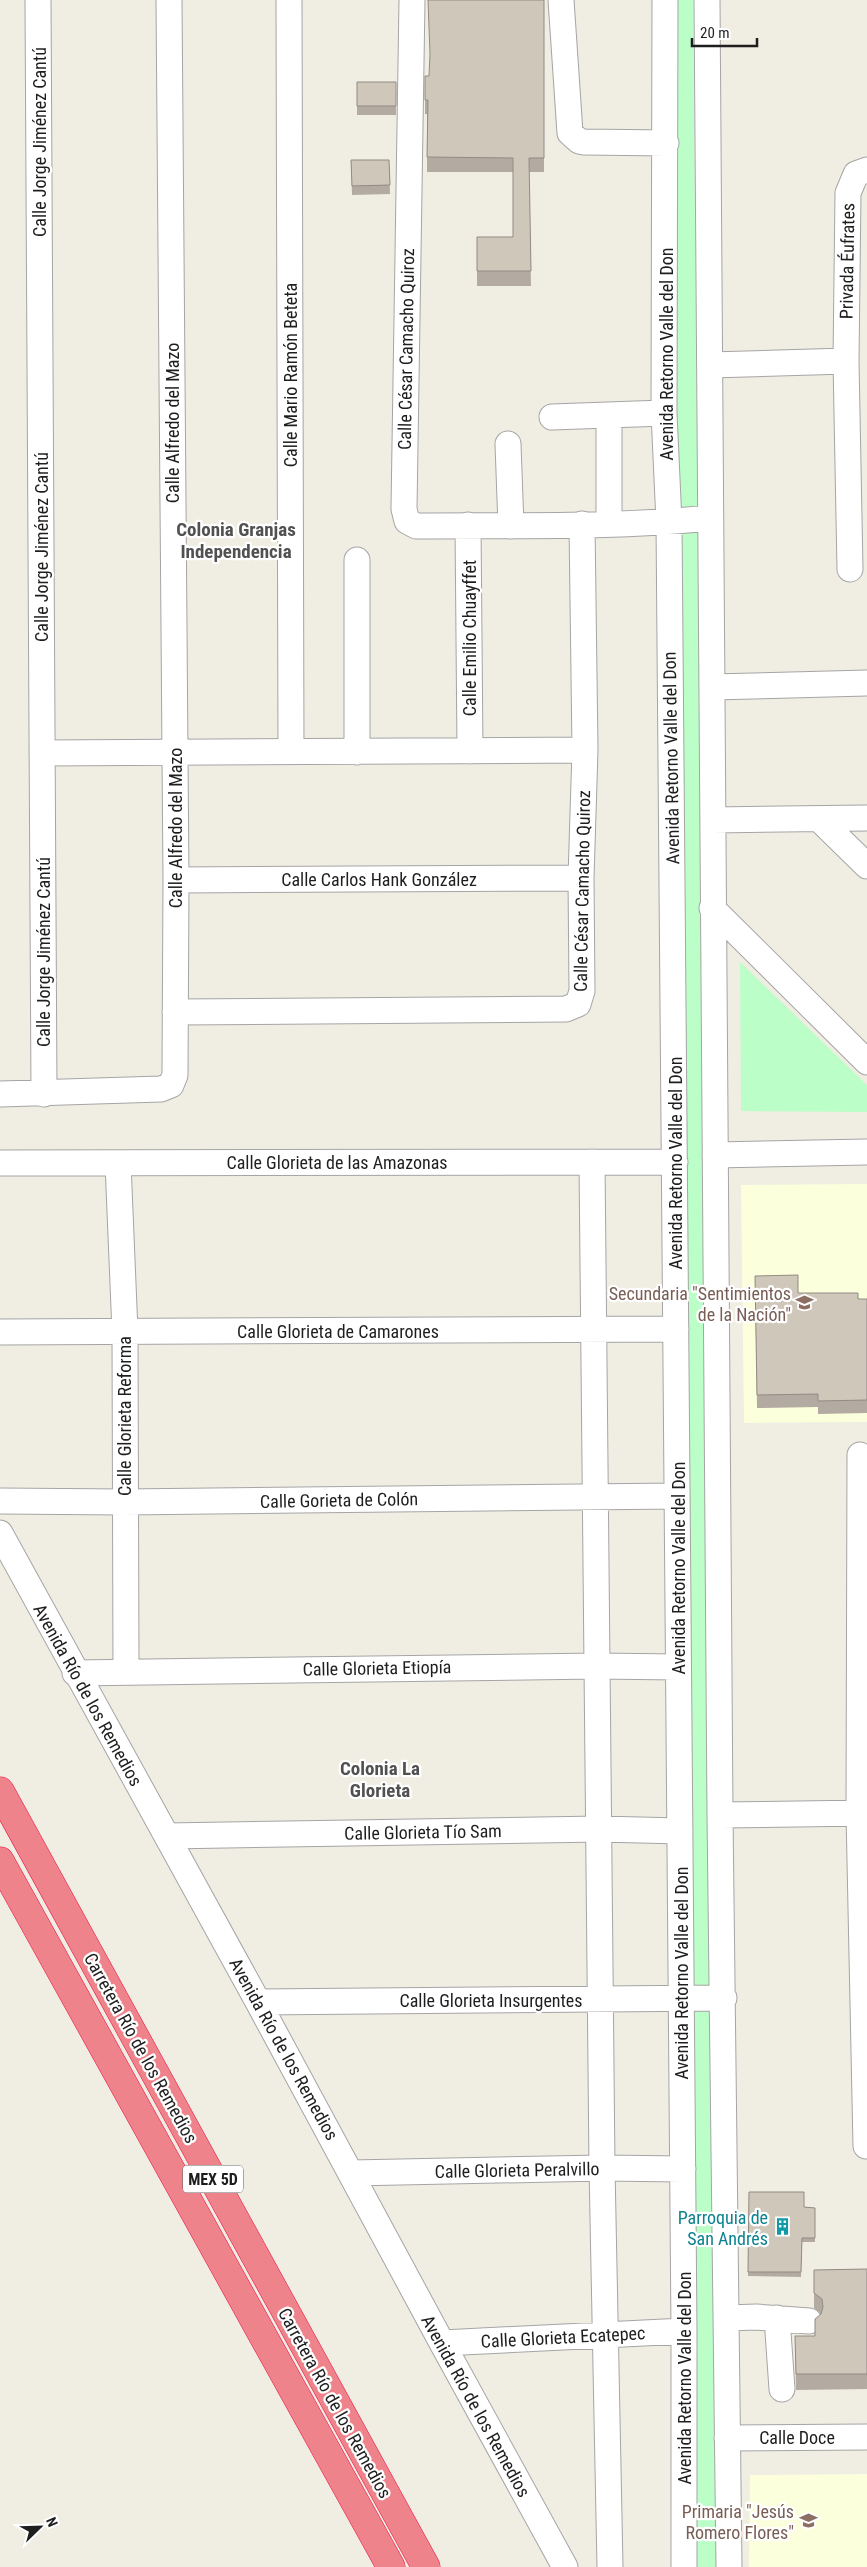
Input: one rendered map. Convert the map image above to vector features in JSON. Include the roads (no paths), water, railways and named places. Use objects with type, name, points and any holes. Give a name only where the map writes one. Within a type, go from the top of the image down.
[{"type":"highway","name":"Carretera Río de los Remedios","points":[[0,1791],[426,2567]]},
{"type":"highway","name":"Carretera Río de los Remedios","points":[[0,1861],[391,2567]]},
{"type":"street","name":"Calle Jorge Jiménez Cantú","points":[[38,0],[44,1094]]},
{"type":"street","name":"Calle Alfredo del Mazo","points":[[44,1094],[161,1089],[171,1086],[175,1075],[176,880],[169,0]]},
{"type":"street","name":"Calle Mario Ramón Beteta","points":[[289,0],[291,751]]},
{"type":"street","name":"Calle César Camacho Quiroz","points":[[412,0],[404,509],[407,521],[412,524],[511,526],[669,522],[709,518]]},
{"type":"street","points":[[561,0],[570,133],[578,141],[584,142],[666,143]]},
{"type":"street","name":"Avenida Retorno Valle del Don","points":[[665,0],[664,413],[669,522],[675,1162],[682,1999],[684,2567]]},
{"type":"street","points":[[707,0],[712,908],[716,1155],[720,1816],[728,2318],[729,2567]]},
{"type":"street","name":"Privada Éufrates","points":[[850,569],[858,543],[846,360],[848,193],[856,174],[867,170]]},
{"type":"street","points":[[710,366],[846,360]]},
{"type":"street","points":[[552,417],[664,413]]},
{"type":"street","points":[[608,415],[609,524]]},
{"type":"street","points":[[508,444],[511,526]]},
{"type":"street","name":"Calle César Camacho Quiroz","points":[[175,1012],[573,1007],[578,1004],[582,991],[581,878],[585,750],[582,524]]},
{"type":"street","name":"Calle Emilio Chuayffet","points":[[468,526],[470,751]]},
{"type":"street","points":[[357,560],[357,752]]},
{"type":"street","points":[[712,687],[867,683]]},
{"type":"street","points":[[42,753],[585,750]]},
{"type":"street","points":[[713,820],[867,818]]},
{"type":"street","points":[[819,819],[867,866]]},
{"type":"street","name":"Calle Carlos Hank González","points":[[176,880],[581,878]]},
{"type":"street","points":[[712,908],[867,1062]]},
{"type":"street","points":[[0,1094],[44,1094]]},
{"type":"street","points":[[716,1155],[867,1152]]},
{"type":"street","points":[[592,1162],[602,2168],[610,2567]]},
{"type":"street","name":"Calle Glorieta de las Amazonas","points":[[0,1163],[675,1162]]},
{"type":"street","name":"Calle Glorieta Reforma","points":[[118,1163],[125,1332],[124,1502],[126,1670]]},
{"type":"street","name":"Calle Glorieta de Camarones","points":[[0,1332],[676,1329]]},
{"type":"street","points":[[860,1455],[866,2146]]},
{"type":"street","name":"Calle Gorieta de Colón","points":[[0,1501],[124,1502],[677,1496]]},
{"type":"street","name":"Avenida Río de los Remedios","points":[[0,1533],[75,1673],[258,2002],[442,2344],[565,2567]]},
{"type":"street","name":"Calle Glorieta Etiopía","points":[[75,1673],[126,1670],[678,1667]]},
{"type":"street","points":[[720,1816],[863,1813]]},
{"type":"street","name":"Calle Glorieta Tío Sam","points":[[167,1836],[600,1829],[680,1831]]},
{"type":"street","name":"Calle Glorieta Insurgentes","points":[[258,2002],[724,1998]]},
{"type":"street","name":"Calle Glorieta Peralvillo","points":[[351,2173],[602,2168],[683,2169]]},
{"type":"street","points":[[728,2318],[777,2318],[809,2321]]},
{"type":"street","points":[[777,2318],[782,2389]]},
{"type":"street","name":"Calle Glorieta Ecatepec","points":[[442,2344],[684,2331]]},
{"type":"street","name":"Calle Doce","points":[[727,2438],[867,2437]]},
{"type":"place","name":"Secundaria \"Sentimientos de la Nación\"","points":[[805,1303]]},
{"type":"place","name":"Parroquia de San Andrés","points":[[782,2227]]},
{"type":"place","name":"Primaria \"Jesús Romero Flores\"","points":[[808,2521]]},
{"type":"district","name":"Colonia Granjas Independencia","points":[[236,540]]},
{"type":"district","name":"Colonia La Glorieta","points":[[380,1779]]}]
